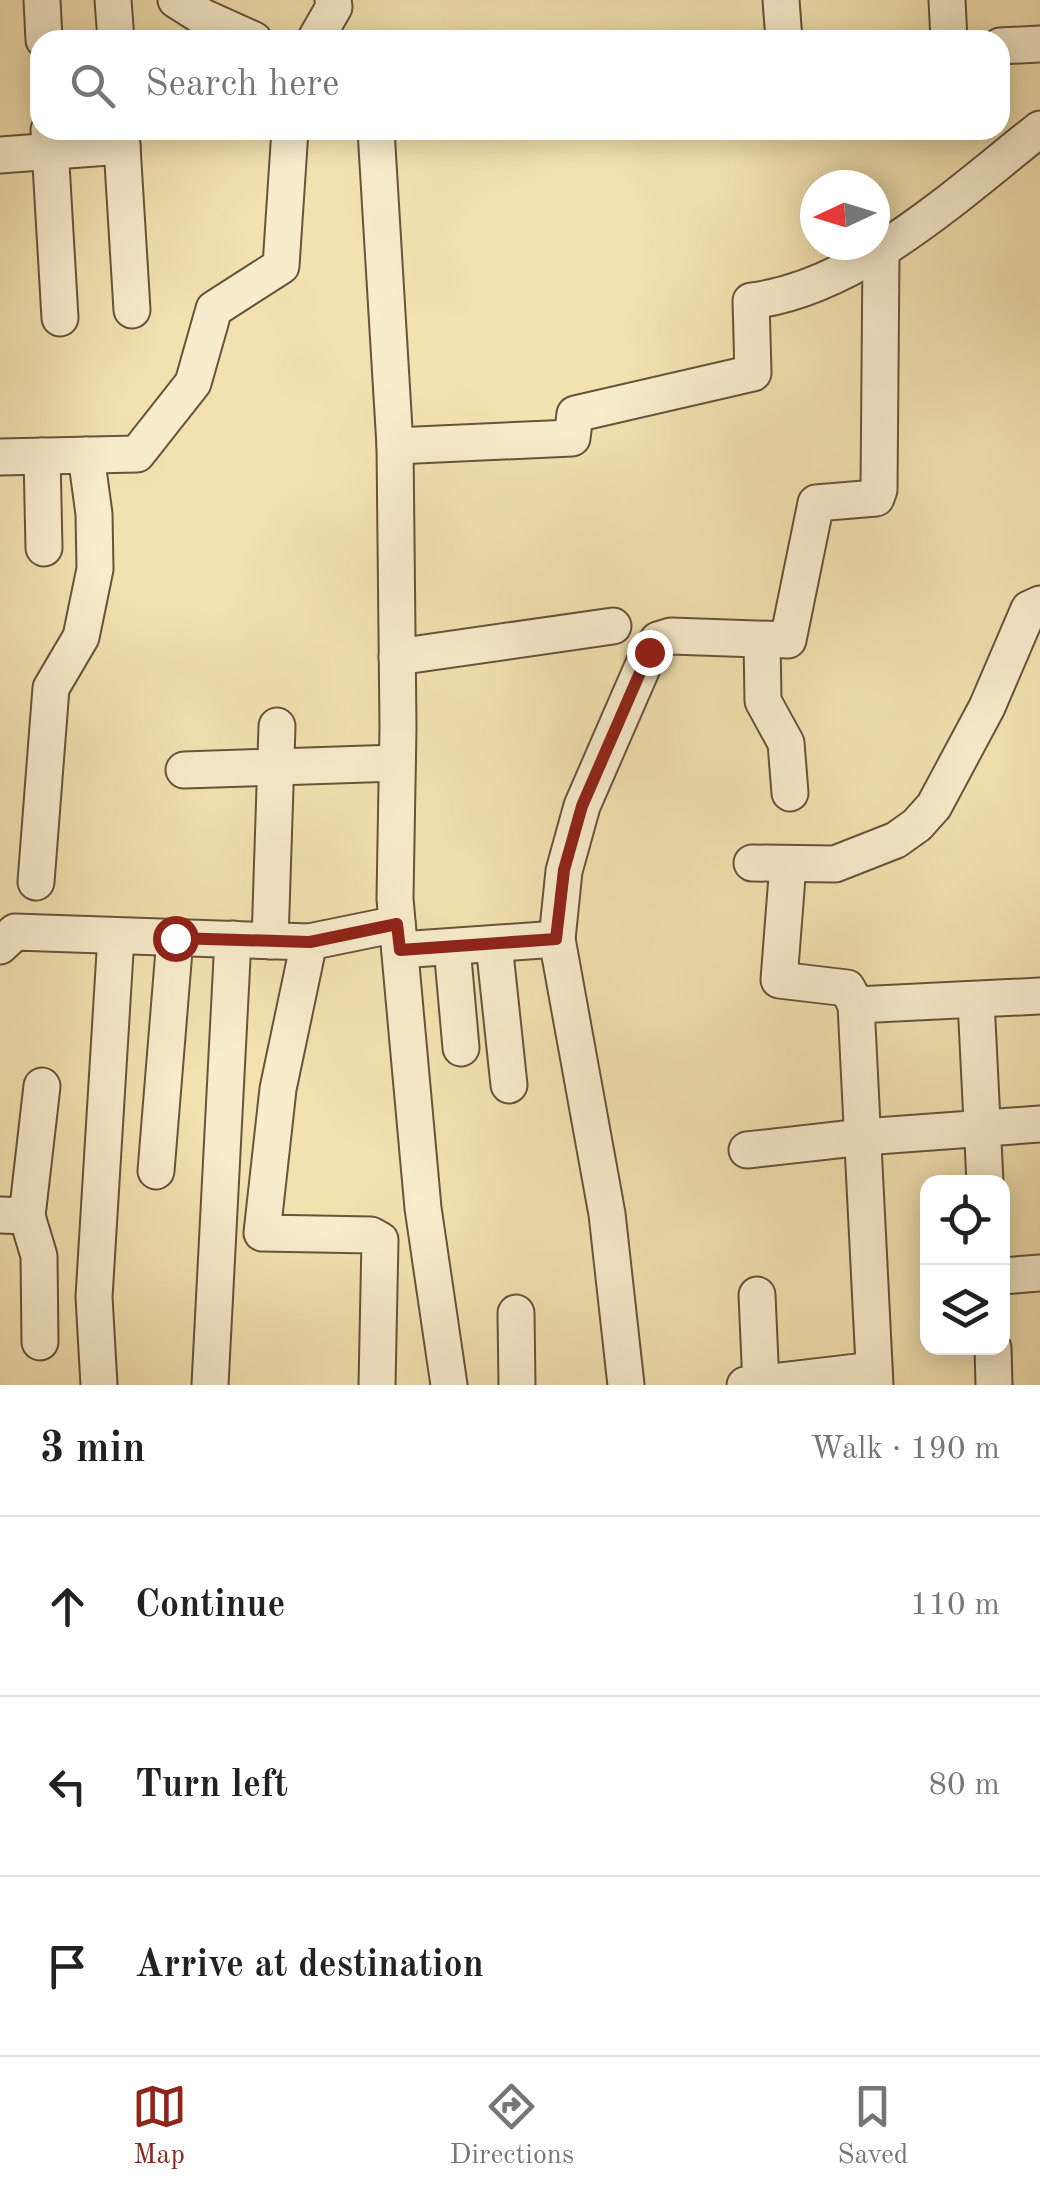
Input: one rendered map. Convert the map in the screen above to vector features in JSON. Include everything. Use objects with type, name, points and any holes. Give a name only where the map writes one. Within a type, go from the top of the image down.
[{"type":"street","points":[[42,0],[44,30]]},
{"type":"street","points":[[114,0],[116,30]]},
{"type":"street","points":[[176,0],[232,30]]},
{"type":"street","points":[[321,30],[334,7],[333,0]]},
{"type":"street","points":[[781,0],[783,30]]},
{"type":"street","points":[[947,0],[948,30]]},
{"type":"street","points":[[1010,46],[1040,44]]},
{"type":"street","points":[[890,245],[1040,130]]},
{"type":"street","points":[[122,140],[132,310]]},
{"type":"street","points":[[0,457],[137,454],[193,383],[214,309],[281,266],[289,140]]},
{"type":"street","points":[[377,140],[395,446],[398,937],[423,1208],[449,1385]]},
{"type":"street","points":[[0,155],[50,141],[60,318]]},
{"type":"street","points":[[395,446],[572,438],[575,414],[753,373],[751,301],[780,298],[863,260]]},
{"type":"street","points":[[626,1385],[607,1214],[556,939],[564,870],[582,806],[658,640],[670,636],[788,640],[816,503],[876,498],[881,260]]},
{"type":"street","points":[[42,456],[44,548]]},
{"type":"street","points":[[36,882],[51,688],[82,637],[95,569],[94,514],[86,456]]},
{"type":"street","points":[[752,863],[835,864],[896,840],[918,825],[934,806],[987,706],[1029,609],[1040,604]]},
{"type":"street","points":[[397,657],[613,626]]},
{"type":"street","points":[[762,640],[764,701],[786,743],[790,793]]},
{"type":"street","points":[[270,941],[277,726]]},
{"type":"street","points":[[184,770],[397,763]]},
{"type":"street","points":[[757,1295],[756,1384],[874,1378],[856,1005],[847,988],[778,980],[788,864]]},
{"type":"street","points":[[0,946],[14,932],[310,942],[398,937],[452,946],[556,939]]},
{"type":"street","points":[[99,1385],[94,1297],[116,936]]},
{"type":"street","points":[[156,1171],[175,938]]},
{"type":"street","points":[[210,1385],[233,940]]},
{"type":"street","points":[[310,942],[278,1089],[262,1233],[371,1235],[380,1240],[377,1385]]},
{"type":"street","points":[[494,944],[508,1085]]},
{"type":"street","points":[[452,946],[460,1048]]},
{"type":"street","points":[[856,1005],[1040,996]]},
{"type":"street","points":[[976,1002],[985,1175]]},
{"type":"street","points":[[40,1342],[39,1256],[14,1216],[42,1086]]},
{"type":"street","points":[[748,1150],[862,1136],[1040,1124]]},
{"type":"street","points":[[39,1256],[96,1266]]},
{"type":"street","points":[[1010,1275],[1040,1273]]},
{"type":"street","points":[[516,1313],[517,1385]]},
{"type":"street","points":[[993,1355],[994,1385]]},
{"type":"route","points":[[175,938],[310,942],[397,924],[400,950],[556,939],[564,870],[582,806],[649,652]]}]
